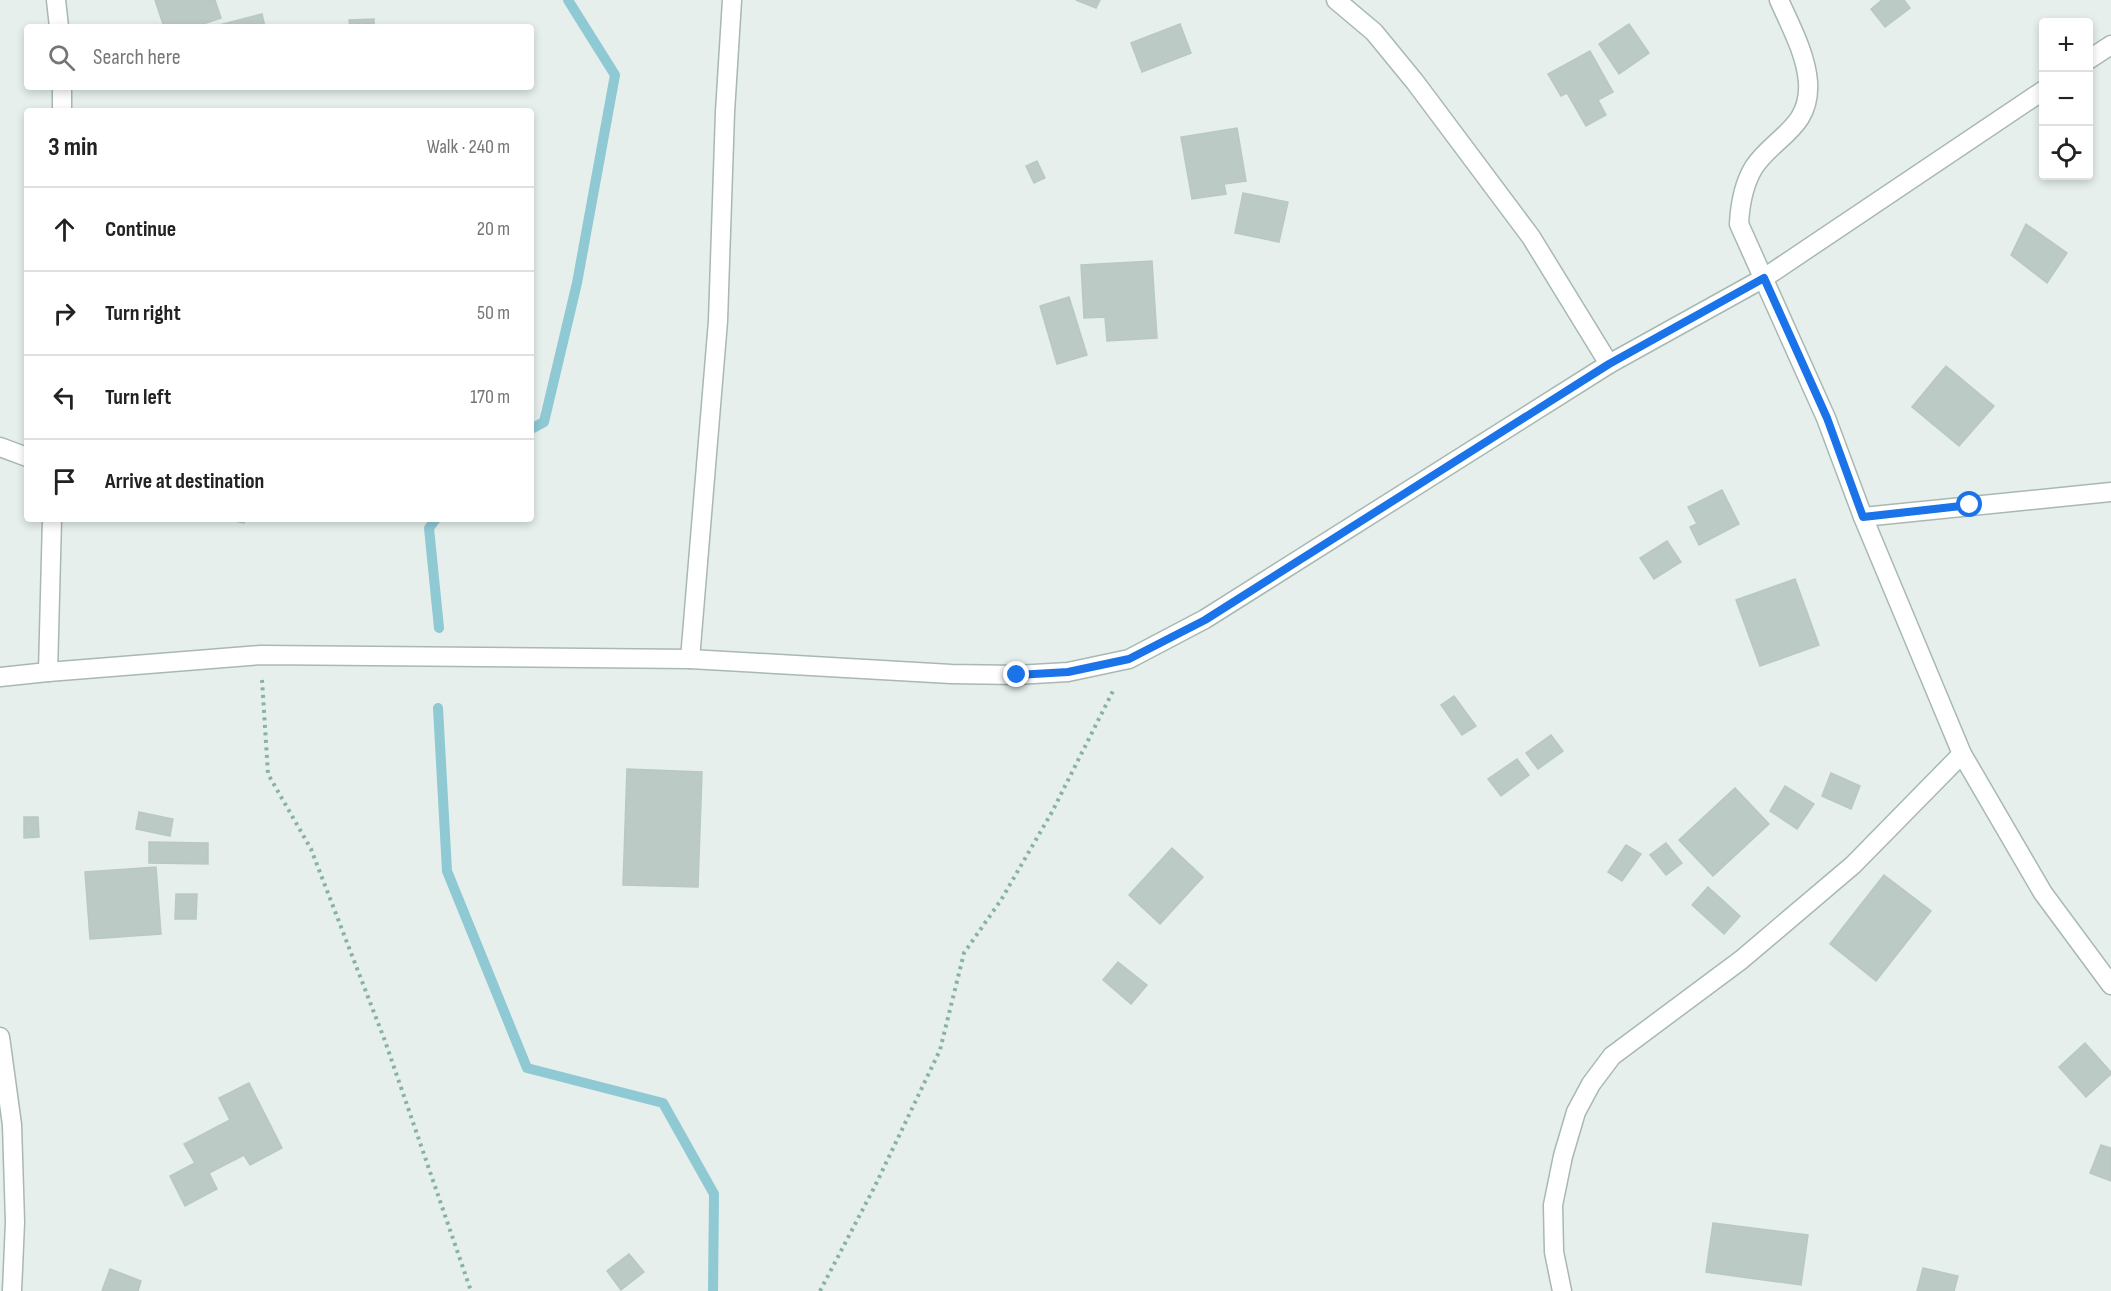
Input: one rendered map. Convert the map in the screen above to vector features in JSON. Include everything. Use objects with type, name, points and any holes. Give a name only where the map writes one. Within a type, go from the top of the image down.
[{"type":"street","points":[[56,0],[59,24]]},
{"type":"street","points":[[690,659],[718,321],[732,0]]},
{"type":"street","points":[[1336,0],[1374,32],[1415,82],[1531,237],[1609,364]]},
{"type":"street","points":[[1779,0],[1799,47],[1809,83],[1806,104],[1795,127],[1755,165],[1746,182],[1740,205],[1739,224],[1827,418],[1863,517],[1962,754],[2043,893],[2111,985]]},
{"type":"street","points":[[2093,57],[2111,45]]},
{"type":"street","points":[[62,90],[62,108]]},
{"type":"street","points":[[0,677],[261,655],[690,659],[951,674],[1017,675],[1068,672],[1129,659],[1205,620],[1609,364],[1764,278],[2039,93]]},
{"type":"street","points":[[0,447],[24,456]]},
{"type":"street","points":[[1863,517],[2111,492]]},
{"type":"street","points":[[48,672],[52,522]]},
{"type":"street","points":[[1562,1291],[1554,1252],[1553,1205],[1563,1156],[1576,1112],[1591,1084],[1612,1056],[1741,960],[1853,865],[1962,754]]},
{"type":"street","points":[[0,1037],[12,1125],[15,1222],[12,1291]]},
{"type":"path","points":[[261,655],[268,774],[315,860],[385,1041],[471,1291]]},
{"type":"path","points":[[820,1291],[875,1186],[940,1050],[964,953],[1001,900],[1052,812],[1129,659]]},
{"type":"building","points":[[155,0],[215,0],[221,18],[203,24],[163,24]]},
{"type":"building","points":[[1076,0],[1100,0],[1096,8]]},
{"type":"building","points":[[1882,0],[1904,0],[1910,8],[1885,27],[1871,9]]},
{"type":"building","points":[[262,14],[264,24],[223,24]]},
{"type":"building","points":[[374,19],[374,24],[350,24],[349,20]]},
{"type":"building","points":[[1180,24],[1191,53],[1142,72],[1131,43]]},
{"type":"building","points":[[1629,24],[1649,53],[1619,74],[1599,44]]},
{"type":"building","points":[[1590,51],[1613,92],[1598,100],[1606,115],[1586,126],[1567,93],[1561,96],[1548,74]]},
{"type":"building","points":[[1237,128],[1246,181],[1224,184],[1226,194],[1192,199],[1181,137]]},
{"type":"building","points":[[1037,161],[1045,178],[1034,183],[1026,166]]},
{"type":"building","points":[[1243,193],[1288,202],[1279,242],[1235,233]]},
{"type":"building","points":[[2026,224],[2067,253],[2047,283],[2011,255]]},
{"type":"building","points":[[1152,261],[1157,338],[1107,341],[1105,317],[1084,318],[1081,265]]},
{"type":"building","points":[[1069,297],[1087,355],[1057,364],[1040,306]]},
{"type":"building","points":[[1946,366],[1994,406],[1959,446],[1912,407]]},
{"type":"building","points":[[1722,490],[1739,524],[1699,545],[1690,527],[1697,524],[1688,507]]},
{"type":"building","points":[[1667,541],[1681,562],[1654,579],[1640,558]]},
{"type":"building","points":[[1795,579],[1819,645],[1760,666],[1736,600]]},
{"type":"building","points":[[1454,696],[1476,726],[1462,735],[1441,705]]},
{"type":"building","points":[[1551,735],[1563,751],[1538,769],[1526,753]]},
{"type":"building","points":[[1517,759],[1529,775],[1501,796],[1488,779]]},
{"type":"building","points":[[627,769],[702,772],[698,887],[623,885]]},
{"type":"building","points":[[1831,773],[1860,786],[1851,809],[1822,796]]},
{"type":"building","points":[[1785,786],[1814,804],[1797,829],[1770,811]]},
{"type":"building","points":[[1735,788],[1769,824],[1713,876],[1679,840]]},
{"type":"building","points":[[139,812],[173,819],[170,836],[136,829]]},
{"type":"building","points":[[24,817],[38,817],[39,837],[24,838]]},
{"type":"building","points":[[149,842],[208,843],[208,864],[149,863]]},
{"type":"building","points":[[1666,843],[1682,863],[1666,875],[1650,855]]},
{"type":"building","points":[[1626,845],[1641,854],[1622,881],[1608,872]]},
{"type":"building","points":[[1172,848],[1203,877],[1160,924],[1129,895]]},
{"type":"building","points":[[156,867],[161,934],[90,939],[85,872]]},
{"type":"building","points":[[1884,875],[1931,911],[1876,981],[1830,944]]},
{"type":"building","points":[[1708,887],[1740,916],[1724,934],[1692,905]]},
{"type":"building","points":[[176,894],[197,894],[196,919],[175,919]]},
{"type":"building","points":[[1118,962],[1147,985],[1131,1004],[1103,980]]},
{"type":"building","points":[[2085,1043],[2111,1072],[2086,1097],[2059,1067]]},
{"type":"building","points":[[249,1083],[282,1148],[250,1165],[244,1155],[209,1173],[217,1189],[185,1206],[170,1176],[195,1163],[184,1144],[230,1120],[219,1098]]},
{"type":"building","points":[[2101,1145],[2111,1148],[2111,1181],[2090,1173]]},
{"type":"building","points":[[1713,1223],[1808,1235],[1801,1285],[1706,1272]]},
{"type":"building","points":[[629,1254],[644,1272],[621,1290],[607,1271]]},
{"type":"building","points":[[1923,1268],[1958,1276],[1954,1291],[1917,1291]]},
{"type":"building","points":[[110,1269],[141,1281],[138,1291],[102,1291]]},
{"type":"waterway","points":[[534,427],[544,422],[577,283],[615,75],[568,0]]},
{"type":"waterway","points":[[434,522],[429,528],[439,628]]},
{"type":"waterway","points":[[438,708],[447,871],[527,1068],[663,1103],[714,1194],[713,1291]]},
{"type":"route","points":[[1017,675],[1068,672],[1129,659],[1205,620],[1609,364],[1764,278],[1827,418],[1863,517],[1970,505]]}]
